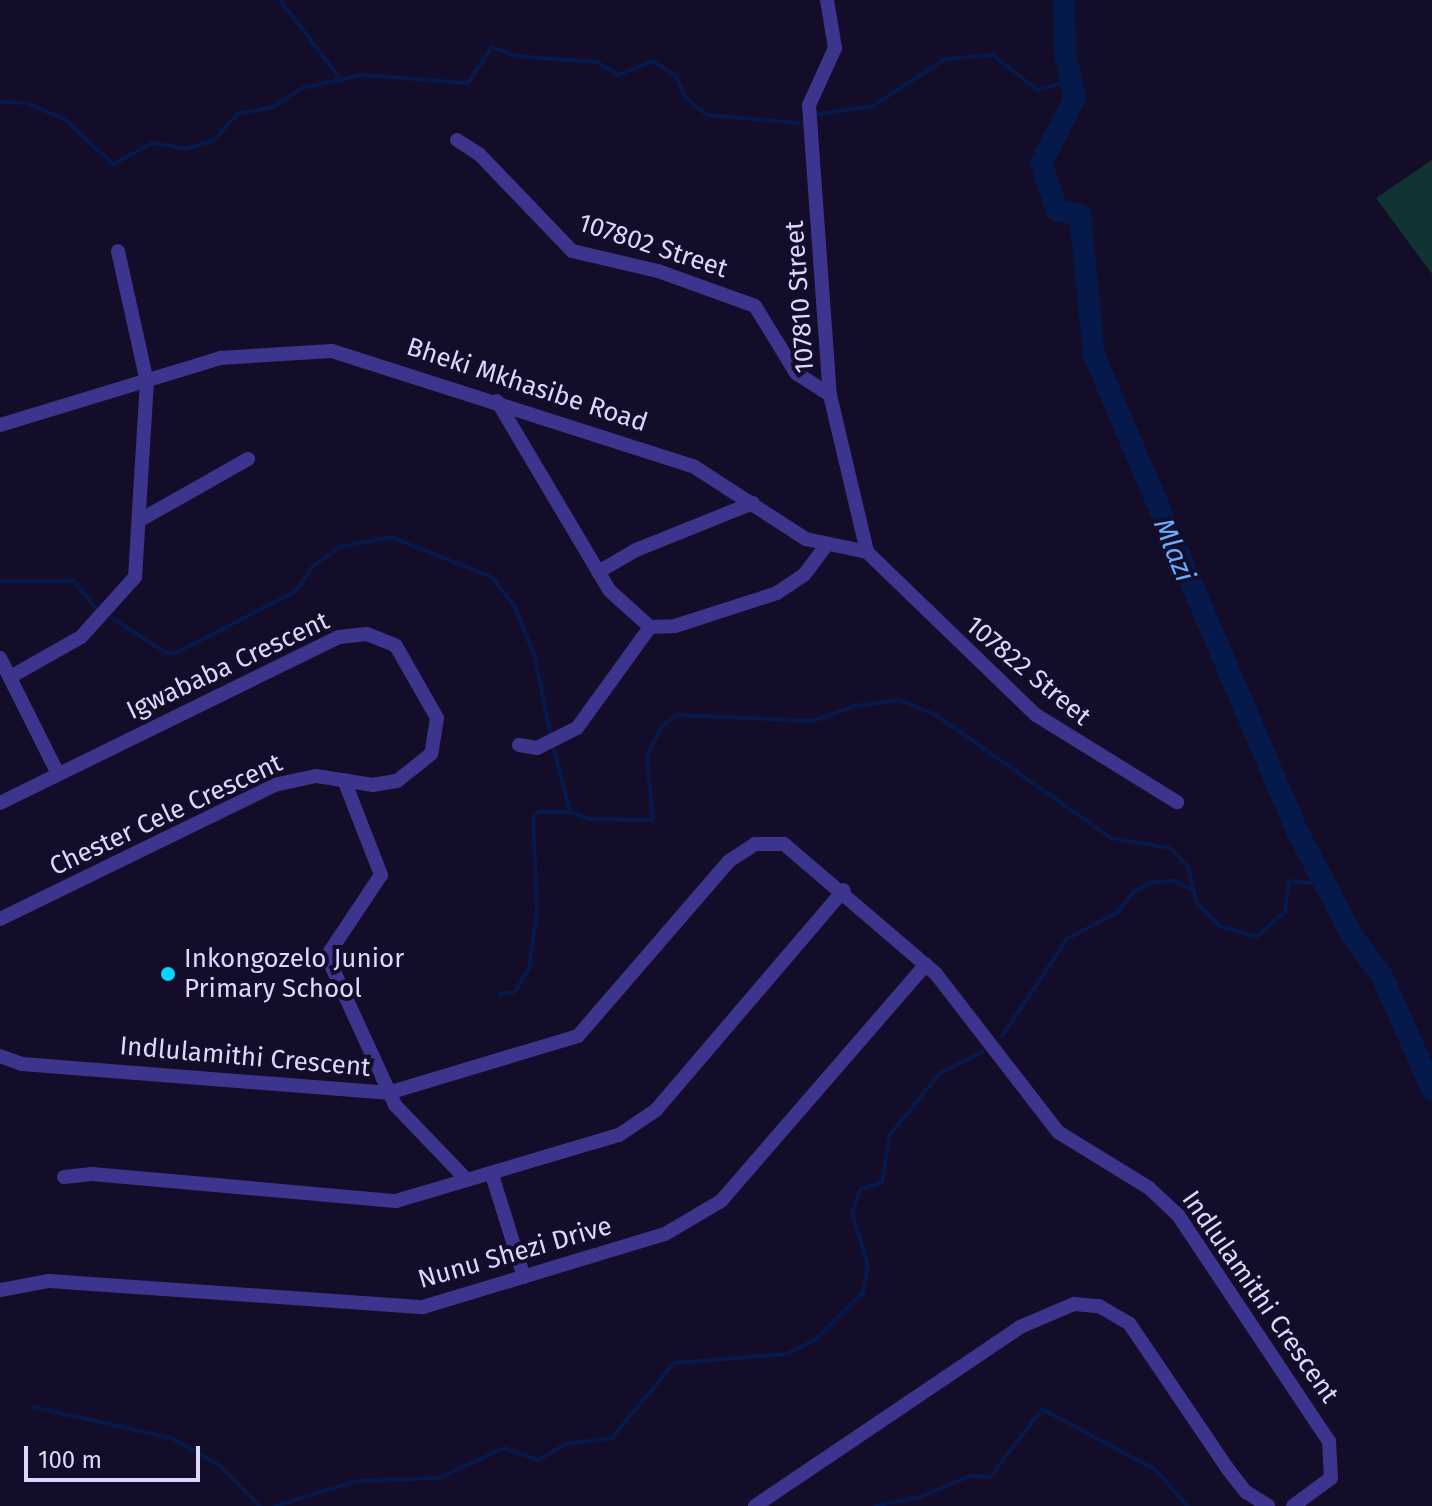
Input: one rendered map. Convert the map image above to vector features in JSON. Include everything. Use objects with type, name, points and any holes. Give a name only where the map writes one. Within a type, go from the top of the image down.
[{"type":"street","name":"107810 Street","points":[[827,0],[835,41],[809,105],[830,395],[867,552]]},
{"type":"street","name":"107802 Street","points":[[457,140],[480,155],[572,251],[658,271],[755,306],[796,373],[830,395]]},
{"type":"street","points":[[12,676],[64,650],[123,596],[135,577],[142,519],[147,382],[118,251]]},
{"type":"street","name":"Bheki Mkhasibe Road","points":[[0,425],[220,358],[332,351],[497,401],[693,466],[825,547]]},
{"type":"street","points":[[497,401],[598,572],[621,605],[650,627],[675,626],[777,593],[804,575],[825,547],[867,552]]},
{"type":"street","points":[[142,519],[248,459]]},
{"type":"street","points":[[598,572],[636,550],[753,503]]},
{"type":"street","name":"107822 Street","points":[[867,552],[1036,715],[1177,802]]},
{"type":"street","points":[[519,745],[537,748],[559,741],[607,694],[650,627]]},
{"type":"street","name":"Igwababa Crescent","points":[[0,803],[312,647],[355,634],[377,636],[404,654],[429,695],[437,718],[435,744],[425,763],[397,781],[344,780]]},
{"type":"street","points":[[0,658],[12,676],[58,774]]},
{"type":"street","name":"Chester Cele Crescent","points":[[0,919],[277,784],[316,776],[344,780]]},
{"type":"street","points":[[344,780],[381,875],[329,953],[388,1093],[467,1180]]},
{"type":"street","name":"Indlulamithi Crescent","points":[[0,1056],[22,1064],[388,1093],[578,1036],[729,861],[755,844],[796,850],[926,964],[1058,1132],[1149,1188],[1178,1215],[1266,1341],[1333,1452],[1326,1485],[1293,1506]]},
{"type":"street","points":[[64,1177],[92,1174],[370,1202],[492,1175],[639,1124],[844,890]]},
{"type":"street","name":"Nunu Shezi Drive","points":[[0,1290],[49,1281],[402,1308],[524,1277],[665,1234],[700,1217],[926,964]]},
{"type":"street","points":[[492,1175],[524,1277]]},
{"type":"street","points":[[755,1506],[1020,1327],[1074,1304],[1099,1306],[1129,1323],[1227,1468],[1268,1506]]},
{"type":"green space","points":[[1432,160],[1432,274],[1376,198]]},
{"type":"waterway","points":[[280,0],[342,81]]},
{"type":"waterway","name":"Mlazi","points":[[1064,0],[1065,54],[1075,97],[1041,163],[1057,210],[1080,215],[1094,355],[1298,833],[1352,936],[1382,976],[1432,1089]]},
{"type":"waterway","points":[[0,102],[26,103],[64,119],[113,164],[153,143],[186,149],[213,141],[237,114],[272,107],[302,88],[362,75],[468,83],[492,47],[516,56],[597,62],[618,75],[653,61],[676,76],[685,97],[707,115],[800,123]]},
{"type":"waterway","points":[[814,115],[873,106],[945,59],[993,55],[1037,90],[1071,80]]},
{"type":"waterway","points":[[112,618],[166,653],[176,653],[296,591],[312,567],[340,547],[391,537],[492,577],[514,605],[535,657],[551,736]]},
{"type":"waterway","points":[[0,581],[74,581],[97,609]]},
{"type":"waterway","points":[[553,745],[570,812],[589,819],[653,820],[647,754],[663,725],[678,715],[813,721],[855,706],[899,700],[936,715],[1111,838],[1170,848],[1188,867],[1197,903],[1220,926],[1256,937],[1285,912],[1289,881],[1327,884]]},
{"type":"waterway","points":[[500,994],[515,992],[529,968],[537,912],[533,818],[538,812],[570,812]]},
{"type":"waterway","points":[[1002,1036],[1067,939],[1118,912],[1133,892],[1153,882],[1175,881],[1194,891]]},
{"type":"waterway","points":[[275,1506],[357,1481],[439,1478],[504,1448],[539,1460],[566,1444],[612,1438],[674,1363],[786,1354],[817,1339],[863,1293],[868,1266],[852,1212],[860,1190],[882,1182],[890,1135],[940,1073],[982,1052]]},
{"type":"waterway","points":[[33,1407],[171,1438],[218,1464],[259,1506]]},
{"type":"waterway","points":[[875,1506],[920,1497],[970,1476],[990,1477],[1042,1409],[1156,1470],[1187,1506]]},
{"type":"place","name":"Inkongozelo Junior Primary School","points":[[168,974]]}]
